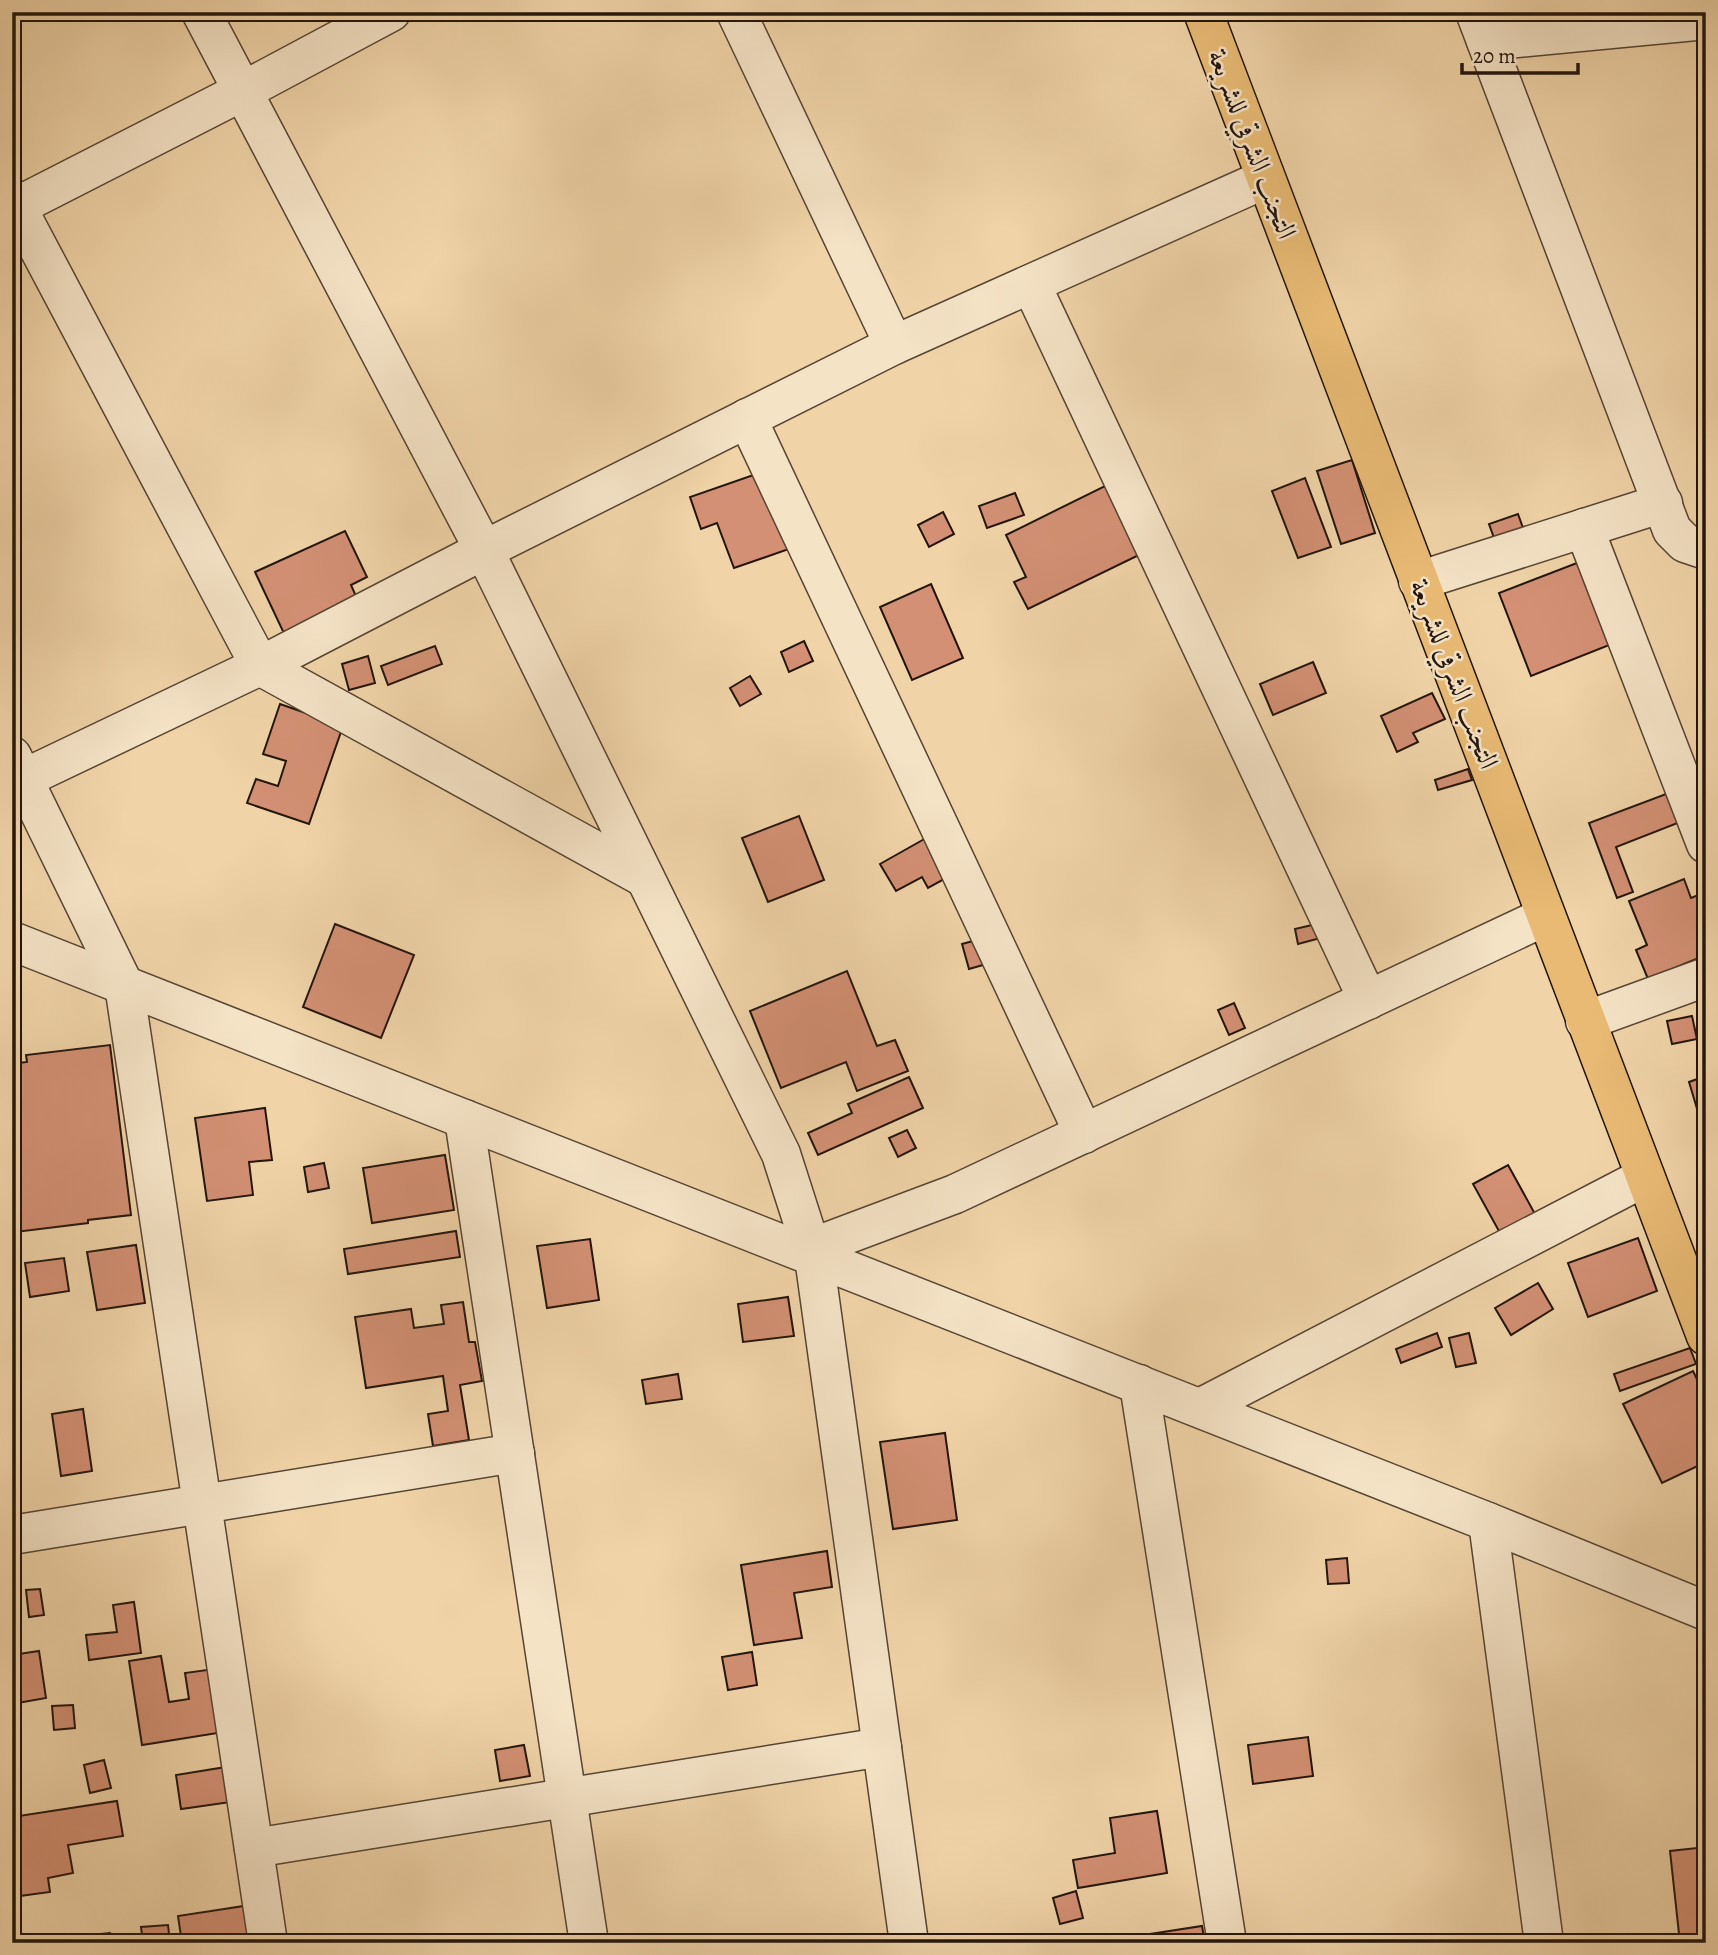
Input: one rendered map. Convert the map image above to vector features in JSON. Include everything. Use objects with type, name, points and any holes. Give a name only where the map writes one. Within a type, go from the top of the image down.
[{"type":"main road","name":"التجنب الشرقي للشريعة","points":[[1203,12],[1706,1336]]},
{"type":"street","points":[[201,12],[484,550],[780,1154],[813,1252],[909,1943]]},
{"type":"street","points":[[391,12],[243,92],[14,204],[260,666],[645,878]]},
{"type":"street","points":[[736,12],[894,345]]},
{"type":"street","points":[[1706,20],[1481,27],[1672,530],[1685,543],[1706,550]]},
{"type":"street","points":[[268,1943],[124,985],[18,768],[260,666],[484,550],[894,345],[1265,179]]},
{"type":"street","points":[[1031,284],[1368,1000]]},
{"type":"street","points":[[747,418],[1084,1134]]},
{"type":"street","points":[[1418,581],[1663,503]]},
{"type":"street","points":[[1584,528],[1706,844]]},
{"type":"street","points":[[813,1252],[955,1194],[1546,916]]},
{"type":"street","points":[[12,941],[464,1119],[813,1252],[1706,1611]]},
{"type":"street","points":[[1586,1021],[1706,977]]},
{"type":"street","points":[[464,1119],[589,1943]]},
{"type":"street","points":[[1200,1408],[1645,1177]]},
{"type":"street","points":[[1139,1384],[1227,1943]]},
{"type":"street","points":[[12,1535],[515,1453]]},
{"type":"street","points":[[1488,1522],[1544,1943]]},
{"type":"street","points":[[254,1849],[882,1747]]},
{"type":"building","points":[[1352,460],[1375,533],[1341,544],[1317,471]]},
{"type":"building","points":[[762,472],[789,549],[734,568],[717,523],[701,529],[690,497]]},
{"type":"building","points":[[1305,478],[1331,547],[1298,558],[1272,491]]},
{"type":"building","points":[[1109,484],[1143,553],[1028,609],[1014,582],[1026,577],[1006,535]]},
{"type":"building","points":[[1015,493],[1024,515],[987,528],[979,506]]},
{"type":"building","points":[[943,512],[954,534],[929,547],[918,525]]},
{"type":"building","points":[[1518,514],[1527,539],[1498,549],[1489,524]]},
{"type":"building","points":[[345,531],[367,577],[351,585],[362,610],[289,644],[255,572]]},
{"type":"building","points":[[1595,556],[1627,638],[1531,676],[1499,593]]},
{"type":"building","points":[[931,584],[963,658],[912,680],[880,607]]},
{"type":"building","points":[[804,641],[813,661],[789,672],[781,652]]},
{"type":"building","points":[[435,646],[442,664],[388,685],[381,666]]},
{"type":"building","points":[[368,656],[375,683],[349,690],[342,664]]},
{"type":"building","points":[[1313,662],[1326,693],[1273,715],[1260,684]]},
{"type":"building","points":[[750,676],[761,694],[740,706],[730,688]]},
{"type":"building","points":[[1432,693],[1445,719],[1413,733],[1418,742],[1397,752],[1381,716]]},
{"type":"building","points":[[280,704],[343,726],[309,824],[247,803],[256,779],[278,786],[286,761],[263,754]]},
{"type":"building","points":[[1468,769],[1472,780],[1438,790],[1435,780]]},
{"type":"building","points":[[1682,788],[1693,817],[1616,847],[1633,892],[1617,898],[1589,823]]},
{"type":"building","points":[[799,816],[824,880],[768,902],[742,838]]},
{"type":"building","points":[[935,833],[957,872],[928,888],[922,877],[896,891],[880,864]]},
{"type":"building","points":[[1684,879],[1691,898],[1706,892],[1706,955],[1648,979],[1636,950],[1647,945],[1629,901]]},
{"type":"building","points":[[1325,922],[1328,936],[1298,944],[1295,929]]},
{"type":"building","points":[[335,924],[414,955],[381,1038],[303,1007]]},
{"type":"building","points":[[991,936],[997,961],[969,969],[962,944]]},
{"type":"building","points":[[847,971],[877,1046],[895,1040],[908,1071],[857,1091],[846,1062],[781,1088],[750,1011]]},
{"type":"building","points":[[1234,1003],[1245,1028],[1229,1035],[1218,1010]]},
{"type":"building","points":[[1692,1016],[1697,1039],[1672,1044],[1667,1021]]},
{"type":"building","points":[[110,1045],[131,1215],[16,1232],[12,1205],[12,1064],[27,1062],[26,1055]]},
{"type":"building","points":[[1706,1076],[1706,1110],[1698,1112],[1689,1082]]},
{"type":"building","points":[[909,1077],[923,1108],[818,1155],[808,1133],[852,1113],[848,1104]]},
{"type":"building","points":[[265,1108],[272,1160],[249,1162],[253,1195],[207,1201],[195,1118]]},
{"type":"building","points":[[907,1130],[916,1148],[898,1157],[889,1138]]},
{"type":"building","points":[[445,1155],[454,1210],[372,1223],[363,1168]]},
{"type":"building","points":[[324,1163],[329,1188],[308,1192],[304,1167]]},
{"type":"building","points":[[1508,1165],[1535,1214],[1500,1233],[1473,1184]]},
{"type":"building","points":[[456,1231],[460,1257],[348,1274],[344,1249]]},
{"type":"building","points":[[1638,1238],[1657,1291],[1588,1317],[1568,1263]]},
{"type":"building","points":[[590,1239],[599,1300],[547,1308],[537,1246]]},
{"type":"building","points":[[136,1245],[145,1303],[97,1310],[87,1252]]},
{"type":"building","points":[[64,1258],[69,1291],[30,1297],[25,1263]]},
{"type":"building","points":[[1538,1283],[1553,1309],[1511,1335],[1495,1308]]},
{"type":"building","points":[[788,1297],[794,1336],[743,1342],[738,1304]]},
{"type":"building","points":[[463,1302],[469,1342],[475,1342],[482,1381],[460,1385],[469,1440],[433,1446],[428,1414],[448,1411],[443,1376],[366,1388],[355,1317],[411,1309],[414,1328],[444,1324],[441,1305]]},
{"type":"building","points":[[1437,1333],[1442,1347],[1401,1363],[1396,1349]]},
{"type":"building","points":[[1469,1333],[1476,1363],[1456,1367],[1449,1338]]},
{"type":"building","points":[[1690,1348],[1696,1364],[1620,1391],[1614,1374]]},
{"type":"building","points":[[1693,1371],[1706,1398],[1706,1462],[1662,1483],[1623,1404]]},
{"type":"building","points":[[678,1374],[682,1399],[646,1404],[642,1380]]},
{"type":"building","points":[[83,1409],[92,1471],[61,1476],[52,1414]]},
{"type":"building","points":[[945,1433],[957,1520],[893,1529],[880,1442]]},
{"type":"building","points":[[827,1551],[832,1587],[794,1593],[802,1638],[754,1645],[741,1565]]},
{"type":"building","points":[[1347,1558],[1349,1583],[1328,1584],[1326,1560]]},
{"type":"building","points":[[40,1589],[44,1615],[29,1617],[26,1590]]},
{"type":"building","points":[[134,1602],[141,1653],[89,1660],[86,1635],[117,1632],[113,1605]]},
{"type":"building","points":[[39,1651],[46,1698],[12,1704],[12,1655]]},
{"type":"building","points":[[752,1652],[757,1685],[728,1690],[722,1657]]},
{"type":"building","points":[[161,1656],[169,1702],[189,1699],[185,1673],[214,1669],[224,1732],[142,1745],[129,1661]]},
{"type":"building","points":[[73,1705],[75,1728],[54,1730],[52,1706]]},
{"type":"building","points":[[1308,1737],[1313,1776],[1253,1784],[1248,1745]]},
{"type":"building","points":[[524,1745],[530,1776],[500,1781],[495,1750]]},
{"type":"building","points":[[104,1760],[111,1788],[90,1793],[84,1765]]},
{"type":"building","points":[[226,1767],[231,1802],[181,1809],[176,1775]]},
{"type":"building","points":[[117,1801],[123,1836],[68,1845],[73,1873],[48,1878],[50,1892],[12,1897],[12,1817]]},
{"type":"building","points":[[1157,1811],[1167,1873],[1078,1888],[1073,1860],[1115,1853],[1110,1818]]},
{"type":"building","points":[[1706,1847],[1706,1943],[1680,1943],[1670,1851]]},
{"type":"building","points":[[1076,1891],[1083,1918],[1060,1924],[1053,1898]]},
{"type":"building","points":[[244,1906],[249,1943],[182,1943],[178,1916]]},
{"type":"building","points":[[168,1925],[170,1943],[143,1943],[141,1927]]},
{"type":"building","points":[[1202,1926],[1205,1943],[1092,1943]]},
{"type":"building","points":[[110,1933],[111,1943],[17,1943],[17,1942]]}]
